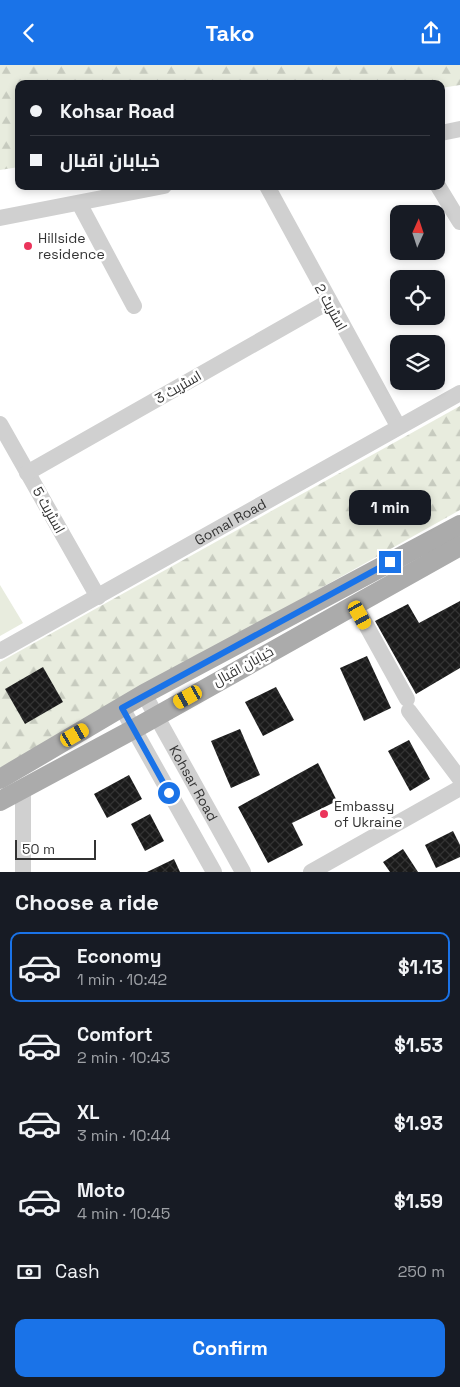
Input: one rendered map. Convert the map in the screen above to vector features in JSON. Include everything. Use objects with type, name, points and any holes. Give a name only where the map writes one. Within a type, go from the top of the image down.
[{"type":"main road","name":"خیابان اقبال","points":[[0,779],[144,694],[460,525]]},
{"type":"main road","name":"خیابان اقبال","points":[[0,801],[134,729],[155,715],[460,546]]},
{"type":"street","points":[[445,132],[460,129]]},
{"type":"street","points":[[0,218],[144,190]]},
{"type":"street","name":"اسٹریٹ 2","points":[[269,190],[328,302],[398,426]]},
{"type":"street","points":[[440,190],[460,222]]},
{"type":"street","points":[[79,203],[134,305]]},
{"type":"street","name":"اسٹریٹ 3","points":[[27,473],[328,302]]},
{"type":"street","name":"Gomal Road","points":[[0,651],[398,426],[460,393]]},
{"type":"street","name":"اسٹریٹ 5","points":[[0,424],[98,597]]},
{"type":"street","points":[[355,605],[408,705],[460,779]]},
{"type":"street","name":"Kohsar Road","points":[[144,694],[243,872]]},
{"type":"street","name":"Kohsar Road","points":[[122,708],[214,872]]},
{"type":"street","points":[[23,788],[23,872]]},
{"type":"street","points":[[311,872],[460,788]]},
{"type":"green space","points":[[0,65],[460,65],[460,85],[445,87],[445,80],[15,80],[15,168],[0,170]]},
{"type":"green space","points":[[460,406],[460,510],[0,768],[0,662]]},
{"type":"green space","points":[[0,585],[23,623],[0,636]]},
{"type":"building","points":[[460,601],[460,668],[416,694],[375,621],[408,604],[419,623]]},
{"type":"building","points":[[367,656],[391,708],[364,721],[340,668]]},
{"type":"building","points":[[43,667],[63,702],[25,724],[5,689]]},
{"type":"building","points":[[276,687],[294,720],[263,736],[245,702]]},
{"type":"building","points":[[240,729],[260,775],[231,788],[211,741]]},
{"type":"building","points":[[409,740],[430,779],[410,791],[388,751]]},
{"type":"building","points":[[318,763],[337,801],[292,823],[303,845],[268,863],[238,807]]},
{"type":"building","points":[[129,775],[142,799],[107,818],[94,794]]},
{"type":"building","points":[[150,814],[164,841],[145,851],[131,824]]},
{"type":"building","points":[[453,831],[460,845],[460,857],[436,868],[425,845]]},
{"type":"building","points":[[403,849],[418,872],[390,872],[383,862]]},
{"type":"building","points":[[174,859],[180,872],[147,872]]},
{"type":"place","name":"Hillside residence","points":[[28,246]]},
{"type":"place","name":"Embassy of Ukraine","points":[[324,814]]},
{"type":"route","points":[[169,793],[122,708],[144,694],[390,562]]}]
